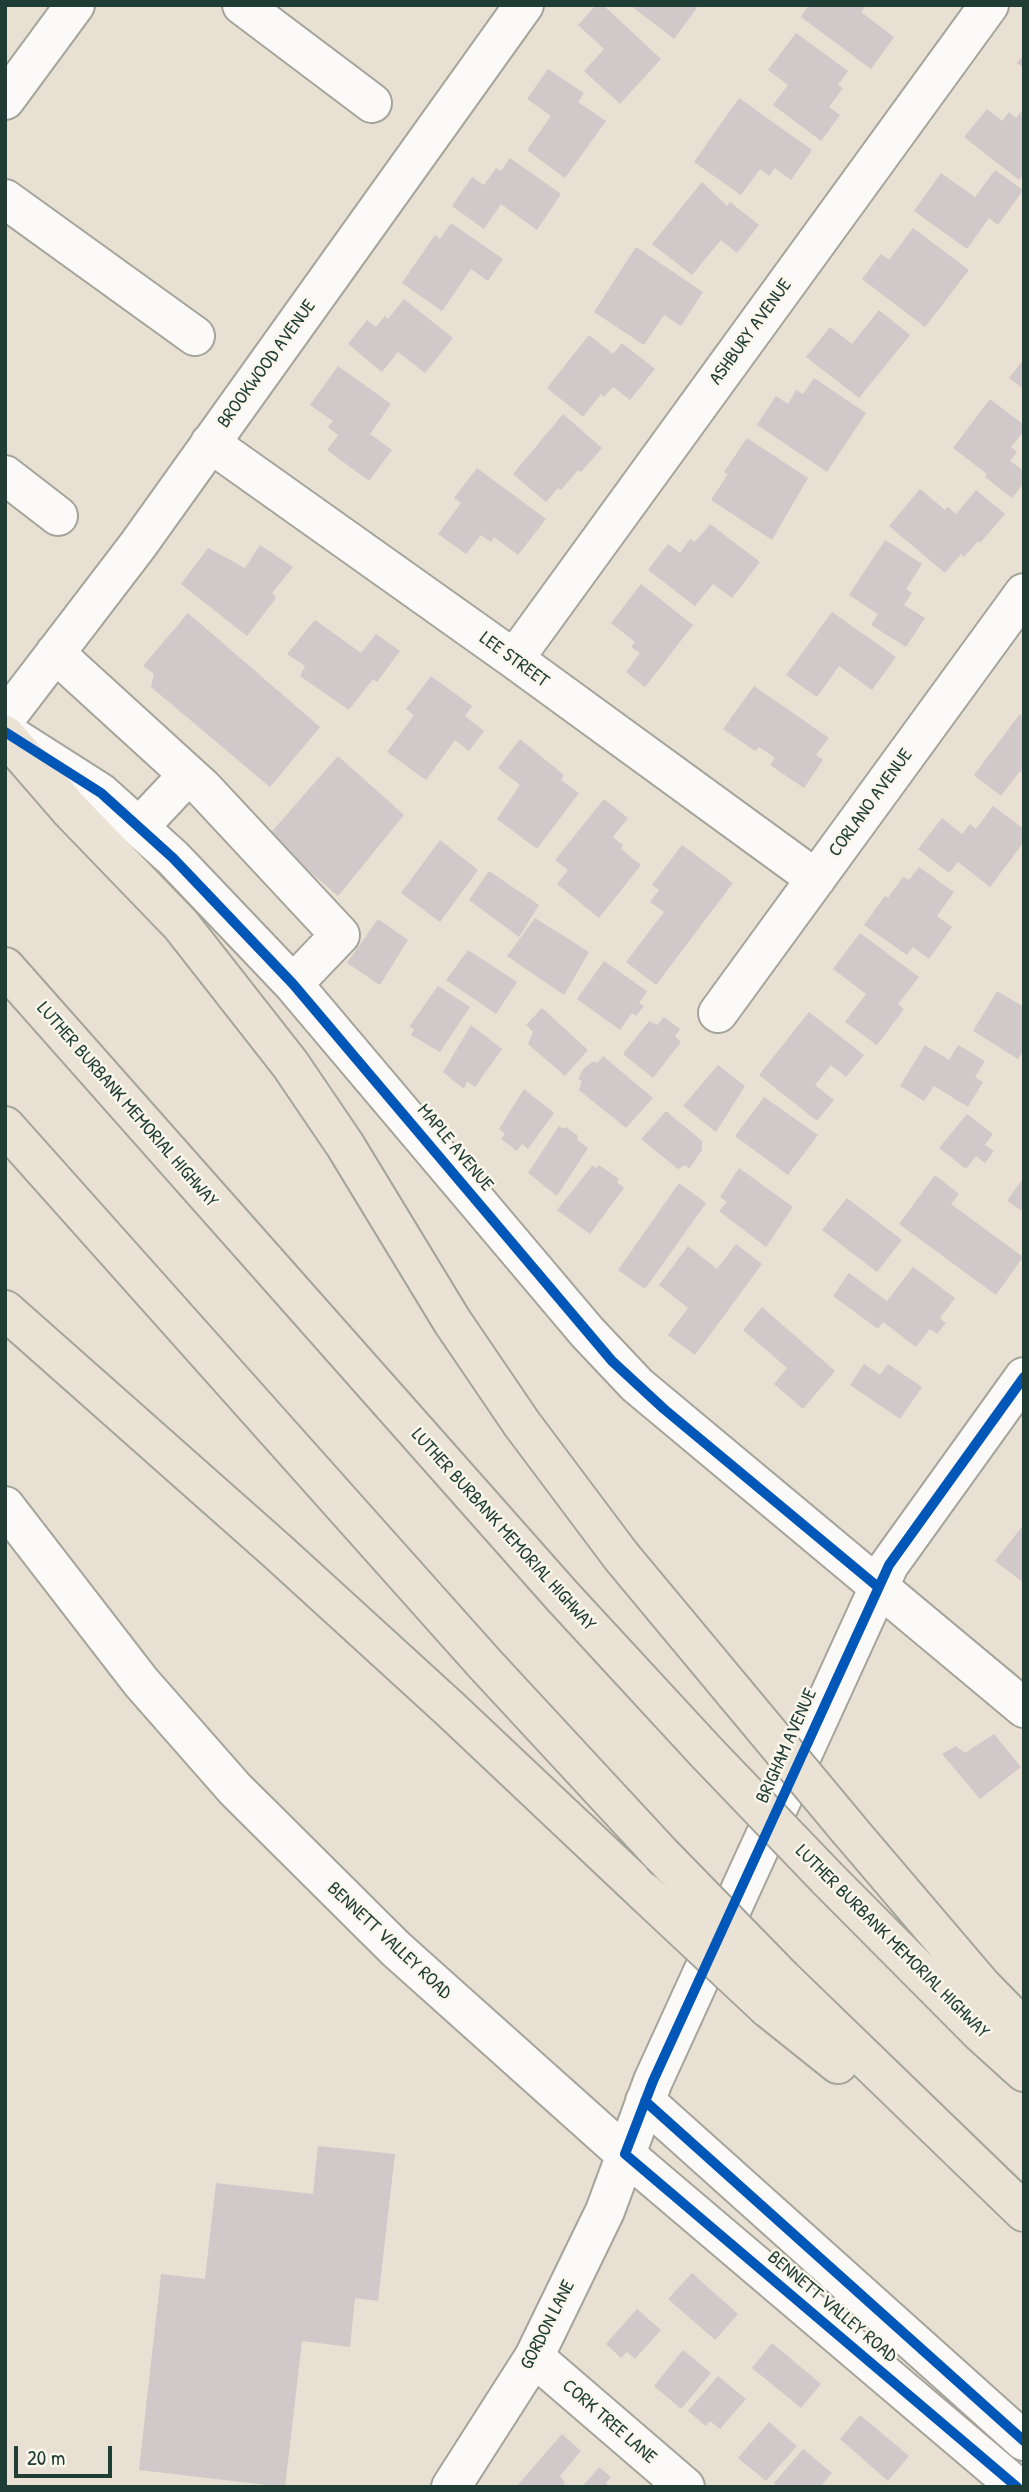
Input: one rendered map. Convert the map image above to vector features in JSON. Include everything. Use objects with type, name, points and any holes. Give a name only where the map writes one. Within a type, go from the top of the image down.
[{"type":"highway","points":[[5,733],[71,811],[181,925],[290,1063],[345,1146],[452,1321],[522,1424],[621,1556],[982,1986],[1024,2029]]},
{"type":"highway","name":"LUTHER BURBANK MEMORIAL HIGHWAY","points":[[5,967],[527,1558],[827,1878],[972,2024],[1024,2072]]},
{"type":"highway","points":[[5,1126],[485,1664],[661,1854],[775,1993]]},
{"type":"highway","points":[[5,1310],[277,1551],[459,1717],[644,1892],[775,1993],[1024,2213]]},
{"type":"street","points":[[5,100],[75,5]]},
{"type":"street","points":[[242,5],[372,103]]},
{"type":"street","name":"BROOKWOOD AVENUE","points":[[5,719],[138,545],[524,5]]},
{"type":"street","name":"ASHBURY AVENUE","points":[[514,659],[989,5]]},
{"type":"street","points":[[5,199],[195,336]]},
{"type":"street","name":"LEE STREET","points":[[210,443],[514,659],[816,879]]},
{"type":"street","points":[[5,475],[58,516]]},
{"type":"street","name":"CORLANO AVENUE","points":[[718,1013],[1024,593]]},
{"type":"street","points":[[55,653],[188,775],[340,935],[293,984]]},
{"type":"street","name":"MAPLE AVENUE","points":[[5,733],[101,793],[173,858],[293,984],[612,1361],[664,1409],[1024,1708]]},
{"type":"street","points":[[140,826],[188,775]]},
{"type":"street","name":"BRIGHAM AVENUE","points":[[625,2154],[645,2101],[878,1587],[901,1546],[1024,1377]]},
{"type":"street","name":"BENNETT VALLEY ROAD","points":[[5,1506],[102,1635],[141,1682],[253,1808],[396,1949],[625,2154],[1017,2487]]},
{"type":"street","name":"BENNETT VALLEY ROAD","points":[[645,2101],[1024,2441]]},
{"type":"street","name":"GORDON LANE","points":[[452,2487],[534,2357],[605,2211],[625,2154]]},
{"type":"street","name":"CORK TREE LANE","points":[[534,2357],[685,2487]]},
{"type":"building","points":[[596,5],[603,5],[661,59],[620,104],[584,71],[604,49],[578,25]]},
{"type":"building","points":[[630,5],[699,5],[674,39]]},
{"type":"building","points":[[809,5],[867,5],[861,12],[894,37],[871,69],[801,17]]},
{"type":"building","points":[[796,33],[848,71],[838,85],[843,88],[829,107],[840,115],[821,141],[773,105],[788,85],[768,70]]},
{"type":"building","points":[[1024,54],[1024,68],[1017,63]]},
{"type":"building","points":[[548,69],[584,93],[578,102],[606,121],[565,178],[527,150],[551,116],[527,99]]},
{"type":"building","points":[[739,98],[812,150],[791,180],[775,168],[769,176],[760,169],[741,195],[694,162]]},
{"type":"building","points":[[1024,108],[1024,174],[1019,180],[964,137],[987,109],[1002,121],[1009,112],[1016,118]]},
{"type":"building","points":[[510,158],[561,194],[537,230],[501,204],[484,229],[452,206],[472,177],[484,185],[496,168],[501,171]]},
{"type":"building","points":[[995,170],[1023,190],[998,225],[989,218],[967,249],[914,211],[941,173],[975,197]]},
{"type":"building","points":[[702,182],[727,206],[730,202],[759,225],[737,253],[721,240],[692,275],[652,244]]},
{"type":"building","points":[[451,223],[503,259],[488,281],[471,269],[442,311],[402,283],[435,235],[440,239]]},
{"type":"building","points":[[913,228],[969,270],[925,327],[862,279],[881,254],[889,260]]},
{"type":"building","points":[[636,247],[703,292],[681,326],[664,315],[644,345],[594,312]]},
{"type":"building","points":[[404,299],[453,338],[425,373],[398,352],[382,372],[348,344],[367,320],[376,327],[385,316],[388,319]]},
{"type":"building","points":[[879,310],[910,335],[859,398],[806,357],[830,327],[852,344]]},
{"type":"building","points":[[589,335],[613,354],[622,343],[655,369],[630,400],[613,387],[604,397],[601,394],[583,417],[547,388]]},
{"type":"building","points":[[1024,359],[1024,389],[1009,378]]},
{"type":"building","points":[[338,366],[391,404],[370,434],[392,450],[369,481],[327,450],[338,435],[328,427],[333,421],[310,405]]},
{"type":"building","points":[[814,378],[866,413],[827,472],[757,425],[776,396],[788,404],[796,390],[803,394]]},
{"type":"building","points":[[990,399],[1024,425],[1024,431],[1011,447],[1017,452],[1010,461],[1024,471],[1024,483],[1012,498],[985,477],[987,474],[953,448]]},
{"type":"building","points":[[563,414],[602,448],[581,472],[578,470],[561,490],[558,488],[546,502],[513,474]]},
{"type":"building","points":[[747,438],[808,478],[772,540],[711,500],[728,474],[724,472]]},
{"type":"building","points":[[477,468],[546,519],[518,555],[494,537],[491,542],[481,535],[466,554],[438,534],[461,503],[454,498]]},
{"type":"building","points":[[920,489],[945,510],[948,507],[956,514],[976,490],[1005,514],[980,543],[978,541],[964,557],[961,554],[945,573],[889,526]]},
{"type":"building","points":[[710,524],[760,562],[732,598],[713,584],[695,606],[648,570],[668,544],[680,553],[690,539],[695,542]]},
{"type":"building","points":[[885,540],[922,564],[906,589],[912,593],[904,605],[925,618],[906,647],[871,625],[878,614],[849,595]]},
{"type":"building","points":[[260,545],[293,567],[272,593],[276,598],[247,636],[181,584],[208,548],[245,568]]},
{"type":"building","points":[[641,584],[693,625],[645,687],[626,672],[640,653],[631,647],[635,642],[611,623]]},
{"type":"building","points":[[832,612],[896,657],[872,690],[839,666],[817,697],[786,675]]},
{"type":"building","points":[[188,613],[320,727],[270,787],[151,687],[154,674],[143,666]]},
{"type":"building","points":[[315,620],[361,653],[376,634],[400,651],[377,682],[373,679],[349,710],[300,676],[305,666],[287,654]]},
{"type":"building","points":[[431,676],[472,706],[465,716],[484,731],[469,751],[455,740],[426,780],[387,752],[414,715],[406,709]]},
{"type":"building","points":[[754,686],[829,738],[816,755],[823,760],[804,788],[770,765],[775,758],[759,747],[755,751],[723,729]]},
{"type":"building","points":[[1020,714],[1024,717],[1024,774],[1020,771],[1001,796],[974,775]]},
{"type":"building","points":[[520,739],[564,775],[561,780],[579,793],[537,849],[497,819],[520,785],[498,768]]},
{"type":"building","points":[[338,756],[404,815],[338,896],[268,836]]},
{"type":"building","points":[[604,799],[628,818],[613,837],[623,845],[621,849],[641,865],[599,918],[557,884],[568,870],[555,860]]},
{"type":"building","points":[[993,806],[1024,829],[1024,842],[990,887],[958,862],[949,873],[918,849],[942,818],[962,834],[970,824],[976,829]]},
{"type":"building","points":[[440,840],[478,870],[440,922],[401,893]]},
{"type":"building","points":[[682,845],[733,883],[656,985],[626,962],[664,912],[650,902],[659,890],[652,885]]},
{"type":"building","points":[[919,867],[954,892],[937,916],[952,927],[929,959],[913,947],[907,955],[864,925],[903,877],[909,880]]},
{"type":"building","points":[[489,871],[539,905],[519,937],[469,900]]},
{"type":"building","points":[[535,918],[589,952],[564,995],[507,956]]},
{"type":"building","points":[[378,919],[408,940],[380,985],[347,963]]},
{"type":"building","points":[[860,933],[919,977],[898,1004],[904,1009],[877,1045],[845,1022],[866,994],[833,969]]},
{"type":"building","points":[[468,950],[517,982],[496,1014],[446,980]]},
{"type":"building","points":[[604,961],[647,991],[639,1003],[644,1006],[636,1016],[632,1013],[620,1030],[577,999]]},
{"type":"building","points":[[438,986],[470,1007],[440,1052],[411,1035],[414,1029],[409,1027]]},
{"type":"building","points":[[997,991],[1024,1007],[1024,1050],[1018,1059],[973,1031]]},
{"type":"building","points":[[542,1008],[588,1050],[565,1076],[528,1044],[533,1032],[526,1025]]},
{"type":"building","points":[[809,1012],[864,1055],[846,1077],[831,1065],[815,1085],[834,1100],[817,1121],[759,1075]]},
{"type":"building","points":[[664,1017],[680,1029],[675,1036],[681,1042],[653,1078],[623,1054],[649,1021],[657,1025]]},
{"type":"building","points":[[471,1025],[502,1049],[475,1087],[467,1081],[464,1089],[443,1072]]},
{"type":"building","points":[[925,1045],[949,1060],[958,1045],[985,1061],[975,1077],[983,1082],[968,1107],[934,1086],[924,1101],[900,1086]]},
{"type":"building","points":[[603,1056],[653,1098],[626,1128],[579,1090],[582,1081],[578,1079],[584,1068],[594,1061],[597,1063]]},
{"type":"building","points":[[718,1065],[745,1086],[716,1132],[683,1106]]},
{"type":"building","points":[[524,1089],[554,1113],[528,1149],[522,1144],[517,1151],[501,1139],[505,1134],[499,1129]]},
{"type":"building","points":[[764,1097],[818,1135],[788,1175],[735,1136]]},
{"type":"building","points":[[666,1111],[702,1141],[702,1150],[689,1169],[686,1165],[678,1169],[641,1139]]},
{"type":"building","points":[[967,1114],[993,1134],[985,1145],[994,1151],[985,1163],[976,1156],[966,1169],[939,1148]]},
{"type":"building","points":[[559,1126],[564,1129],[566,1127],[578,1136],[577,1140],[588,1148],[557,1196],[528,1173]]},
{"type":"building","points":[[599,1165],[619,1179],[617,1182],[624,1188],[590,1234],[557,1210],[592,1166],[597,1168]]},
{"type":"building","points":[[739,1168],[793,1207],[766,1247],[719,1211],[727,1202],[720,1197]]},
{"type":"building","points":[[935,1175],[959,1194],[951,1204],[1023,1257],[996,1295],[899,1224]]},
{"type":"building","points":[[1024,1177],[1024,1212],[1007,1201]]},
{"type":"building","points":[[679,1183],[706,1203],[645,1289],[618,1270]]},
{"type":"building","points":[[847,1198],[902,1240],[877,1272],[822,1230]]},
{"type":"building","points":[[736,1244],[762,1264],[695,1355],[668,1335],[688,1308],[659,1285],[688,1246],[717,1269]]},
{"type":"building","points":[[913,1267],[955,1298],[940,1318],[946,1323],[937,1334],[930,1329],[916,1347],[883,1322],[878,1329],[833,1296],[849,1273],[887,1301]]},
{"type":"building","points":[[762,1307],[835,1371],[803,1409],[774,1384],[787,1368],[743,1330]]},
{"type":"building","points":[[864,1364],[880,1375],[888,1364],[922,1387],[900,1419],[850,1385]]},
{"type":"building","points":[[1024,1524],[1024,1583],[995,1561]]},
{"type":"building","points":[[994,1734],[1021,1767],[980,1799],[942,1754],[956,1746],[965,1753]]},
{"type":"building","points":[[318,2146],[395,2154],[378,2301],[355,2298],[350,2347],[302,2341],[285,2487],[139,2470],[161,2274],[205,2279],[216,2183],[313,2194]]},
{"type":"building","points":[[692,2273],[738,2314],[715,2340],[668,2299]]},
{"type":"building","points":[[637,2309],[661,2330],[635,2359],[627,2352],[621,2358],[606,2344]]},
{"type":"building","points":[[772,2343],[821,2384],[801,2408],[752,2368]]},
{"type":"building","points":[[683,2350],[711,2373],[681,2409],[654,2386]]},
{"type":"building","points":[[718,2376],[746,2399],[720,2429],[710,2421],[706,2426],[688,2411]]},
{"type":"building","points":[[860,2415],[909,2456],[888,2481],[840,2439]]},
{"type":"building","points":[[769,2422],[797,2446],[766,2481],[738,2458]]},
{"type":"building","points":[[562,2434],[581,2451],[560,2476],[565,2483],[561,2487],[516,2487]]},
{"type":"building","points":[[803,2449],[832,2473],[820,2487],[778,2487],[774,2483]]},
{"type":"building","points":[[599,2467],[611,2477],[606,2483],[610,2487],[582,2487]]},
{"type":"cycle path","points":[[5,732],[101,793],[173,858],[293,984],[612,1361],[664,1409],[878,1587]]},
{"type":"cycle path","points":[[1017,2487],[625,2154],[653,2081],[889,1565],[1024,1377]]},
{"type":"cycle path","points":[[645,2101],[1024,2441]]}]
